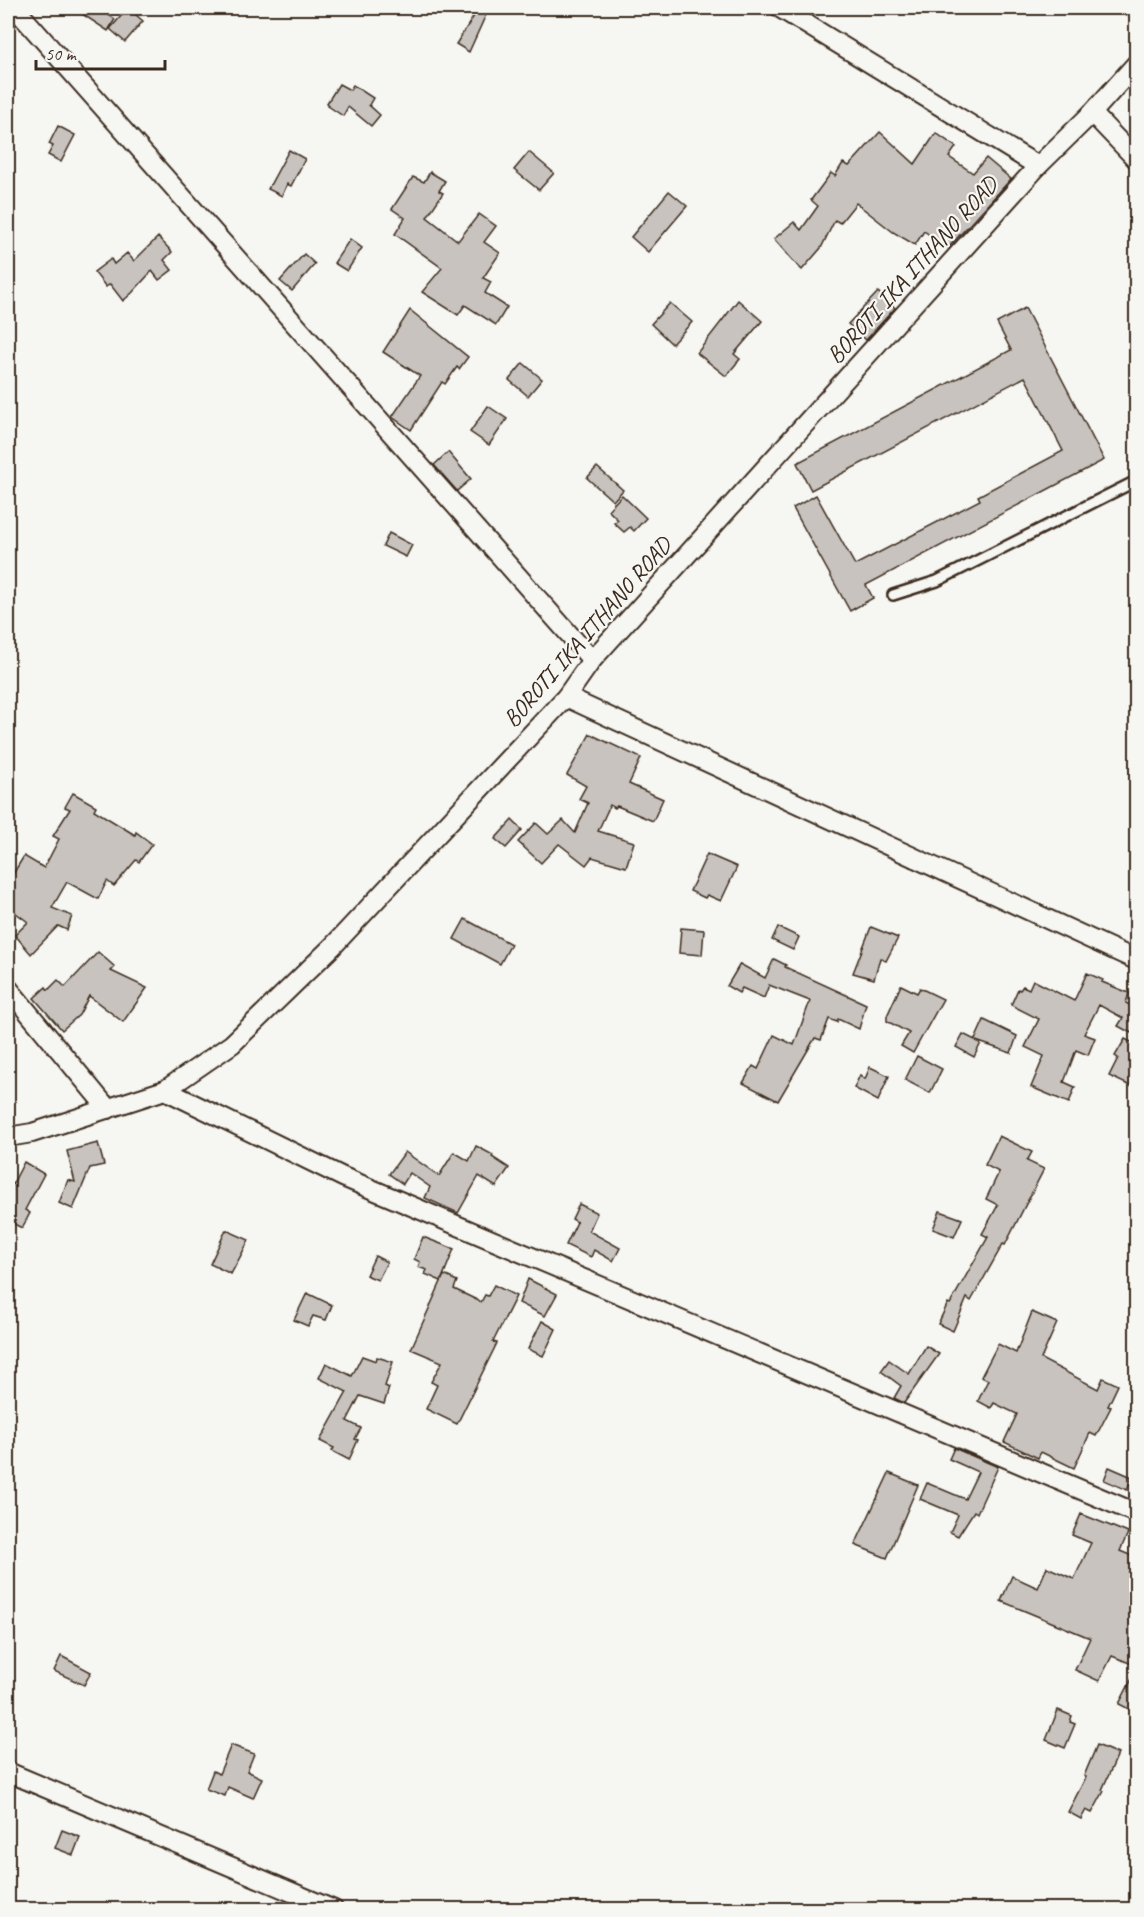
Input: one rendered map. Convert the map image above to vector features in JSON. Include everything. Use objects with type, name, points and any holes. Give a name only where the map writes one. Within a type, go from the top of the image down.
[{"type":"street","points":[[15,8],[592,660]]},
{"type":"street","points":[[780,8],[1038,166]]},
{"type":"street","name":"BOROTI IKA ITHANO ROAD","points":[[8,1137],[32,1133],[165,1090],[232,1044],[332,947],[566,697],[592,660],[1038,166],[1092,113],[1137,64]]},
{"type":"street","points":[[1092,113],[1137,159]]},
{"type":"street","points":[[566,697],[1137,960]]},
{"type":"street","points":[[8,988],[108,1109]]},
{"type":"street","points":[[165,1090],[343,1177],[1137,1513]]},
{"type":"street","points":[[8,1772],[334,1910]]},
{"type":"lane","points":[[893,595],[936,581],[1137,481]]},
{"type":"building","points":[[73,8],[98,8],[115,19],[108,31]]},
{"type":"building","points":[[128,8],[143,21],[125,42],[110,29]]},
{"type":"building","points":[[479,8],[489,8],[469,52],[456,44]]},
{"type":"building","points":[[339,84],[350,90],[353,85],[373,98],[369,105],[380,115],[371,126],[348,107],[343,116],[328,106],[327,103]]},
{"type":"building","points":[[58,126],[75,135],[61,162],[48,155],[53,146],[49,144]]},
{"type":"building","points":[[880,132],[915,164],[936,133],[956,147],[949,157],[973,173],[986,158],[1011,179],[948,248],[924,231],[915,245],[893,232],[856,203],[840,223],[835,220],[821,248],[802,270],[774,239],[794,222],[801,230],[818,206],[811,200],[831,173],[835,176],[843,163],[849,166]]},
{"type":"building","points":[[289,150],[305,159],[291,186],[287,184],[282,196],[268,189]]},
{"type":"building","points":[[529,152],[554,173],[539,190],[514,170]]},
{"type":"building","points":[[430,172],[445,181],[439,191],[443,193],[427,217],[458,241],[479,214],[496,226],[484,242],[500,253],[483,278],[491,282],[485,293],[507,307],[496,325],[465,305],[458,315],[422,292],[442,268],[395,234],[405,218],[392,209],[413,177],[424,182]]},
{"type":"building","points":[[669,191],[687,206],[648,252],[631,237]]},
{"type":"building","points":[[158,237],[172,252],[164,260],[172,270],[159,280],[152,271],[123,301],[110,284],[106,287],[94,272],[111,259],[114,264],[127,253],[134,261]]},
{"type":"building","points":[[350,239],[362,248],[347,271],[334,263]]},
{"type":"building","points":[[304,254],[315,264],[292,291],[280,281]]},
{"type":"building","points":[[878,292],[895,308],[866,340],[848,324]]},
{"type":"building","points":[[738,300],[762,321],[734,354],[740,359],[726,376],[697,353]]},
{"type":"building","points":[[670,303],[692,322],[672,344],[651,324]]},
{"type":"building","points":[[1025,308],[1104,460],[866,585],[873,598],[850,611],[793,508],[816,495],[855,565],[980,500],[978,496],[1063,451],[1025,377],[811,490],[797,463],[1011,350],[997,323]]},
{"type":"building","points":[[410,310],[468,357],[459,369],[457,367],[445,384],[442,382],[411,430],[392,417],[420,376],[383,352]]},
{"type":"building","points":[[523,363],[542,379],[528,396],[509,380]]},
{"type":"building","points":[[488,406],[507,419],[489,445],[470,432]]},
{"type":"building","points":[[448,452],[471,479],[457,491],[434,465]]},
{"type":"building","points":[[597,467],[623,490],[613,501],[587,478]]},
{"type":"building","points":[[622,495],[646,518],[634,531],[630,527],[624,532],[614,523],[618,520],[608,510]]},
{"type":"building","points":[[389,533],[412,545],[406,557],[383,546]]},
{"type":"building","points":[[590,734],[641,758],[629,784],[663,799],[653,821],[610,805],[598,831],[634,842],[626,867],[592,857],[586,865],[559,844],[541,863],[518,842],[536,823],[548,834],[563,820],[575,833],[588,803],[579,799],[586,786],[567,775]]},
{"type":"building","points":[[73,793],[96,806],[94,810],[135,835],[136,832],[152,844],[139,862],[136,860],[114,886],[107,881],[98,899],[67,882],[52,908],[72,916],[67,930],[58,926],[31,954],[15,935],[28,922],[8,907],[8,882],[24,856],[44,868],[59,839],[53,836],[70,809],[65,807]]},
{"type":"building","points":[[512,820],[522,830],[506,848],[495,839]]},
{"type":"building","points":[[707,854],[737,867],[721,901],[707,895],[705,898],[690,891]]},
{"type":"building","points":[[465,919],[511,944],[500,964],[454,939]]},
{"type":"building","points":[[778,927],[799,937],[793,950],[772,940]]},
{"type":"building","points":[[871,927],[898,938],[886,961],[880,958],[874,979],[853,973]]},
{"type":"building","points":[[681,928],[704,930],[702,955],[679,953]]},
{"type":"building","points":[[98,952],[115,967],[111,971],[147,988],[123,1022],[89,996],[79,1015],[62,1030],[34,998],[46,987],[48,990],[58,980],[65,987]]},
{"type":"building","points":[[774,959],[786,965],[785,967],[866,1004],[859,1029],[838,1019],[837,1022],[829,1019],[821,1040],[815,1038],[778,1101],[743,1083],[753,1066],[758,1069],[774,1035],[794,1045],[810,1001],[769,985],[764,998],[742,988],[739,993],[727,986],[740,964],[765,978]]},
{"type":"building","points":[[1087,973],[1129,993],[1126,1003],[1130,1005],[1137,993],[1137,1025],[1131,1033],[1118,1026],[1123,1018],[1099,1005],[1084,1034],[1095,1038],[1088,1055],[1076,1050],[1064,1082],[1075,1087],[1069,1103],[1031,1087],[1044,1056],[1025,1047],[1039,1019],[1011,1005],[1018,989],[1020,990],[1023,986],[1029,989],[1033,980],[1074,1001]]},
{"type":"building","points":[[901,985],[917,993],[920,988],[943,999],[913,1053],[901,1046],[909,1033],[887,1021],[887,1016]]},
{"type":"building","points":[[984,1020],[1017,1036],[1011,1053],[976,1041],[981,1043],[974,1057],[956,1047],[963,1034],[975,1040]]},
{"type":"building","points":[[1125,1039],[1137,1045],[1137,1089],[1109,1076],[1118,1058],[1115,1056]]},
{"type":"building","points":[[917,1056],[942,1069],[930,1093],[905,1080]]},
{"type":"building","points":[[870,1067],[889,1076],[878,1101],[854,1088],[860,1075],[865,1079]]},
{"type":"building","points":[[999,1136],[1032,1152],[1027,1161],[1044,1169],[1005,1245],[1003,1244],[971,1301],[967,1298],[953,1331],[938,1324],[988,1237],[982,1234],[998,1205],[986,1199],[999,1172],[985,1165]]},
{"type":"building","points":[[98,1143],[104,1165],[90,1168],[73,1209],[59,1203],[68,1180],[75,1182],[67,1151]]},
{"type":"building","points":[[476,1146],[493,1155],[492,1157],[509,1168],[496,1187],[479,1176],[458,1213],[425,1198],[430,1187],[410,1173],[403,1184],[389,1174],[405,1152],[439,1176],[454,1152],[469,1161]]},
{"type":"building","points":[[24,1162],[44,1174],[25,1210],[30,1213],[22,1228],[8,1221],[8,1193]]},
{"type":"building","points":[[579,1204],[597,1213],[589,1231],[620,1248],[613,1261],[594,1250],[591,1257],[566,1245],[577,1222],[572,1219]]},
{"type":"building","points":[[940,1211],[962,1219],[954,1237],[933,1229]]},
{"type":"building","points":[[226,1230],[249,1240],[231,1274],[210,1264]]},
{"type":"building","points":[[423,1237],[454,1249],[441,1281],[425,1274],[427,1270],[418,1267],[420,1262],[414,1259]]},
{"type":"building","points":[[375,1256],[387,1262],[378,1280],[366,1275]]},
{"type":"building","points":[[444,1275],[457,1281],[454,1289],[481,1302],[485,1295],[488,1296],[494,1285],[516,1296],[493,1342],[497,1343],[457,1424],[426,1409],[437,1385],[431,1382],[442,1362],[411,1349]]},
{"type":"building","points":[[528,1279],[557,1294],[545,1316],[519,1303]]},
{"type":"building","points":[[307,1293],[332,1305],[326,1320],[313,1316],[308,1326],[294,1320]]},
{"type":"building","points":[[1032,1312],[1057,1323],[1041,1359],[1098,1389],[1103,1378],[1118,1385],[1108,1406],[1111,1407],[1096,1436],[1090,1433],[1074,1468],[1041,1452],[1038,1458],[1004,1442],[1017,1414],[994,1403],[991,1408],[978,1401],[988,1380],[981,1377],[998,1344],[1016,1353]]},
{"type":"building","points":[[542,1321],[556,1329],[543,1356],[528,1349]]},
{"type":"building","points":[[926,1346],[939,1354],[904,1403],[894,1398],[901,1386],[881,1371],[889,1360],[909,1374]]},
{"type":"building","points":[[362,1356],[376,1361],[377,1357],[393,1362],[385,1386],[389,1388],[384,1404],[360,1396],[347,1421],[361,1428],[349,1460],[332,1451],[334,1448],[320,1441],[347,1392],[319,1378],[326,1363],[352,1376]]},
{"type":"building","points":[[954,1448],[998,1467],[977,1513],[974,1511],[958,1536],[950,1532],[958,1515],[920,1499],[927,1483],[965,1499],[978,1472],[949,1459]]},
{"type":"building","points":[[1109,1467],[1132,1477],[1127,1490],[1104,1480]]},
{"type":"building","points":[[889,1473],[918,1485],[887,1558],[855,1545]]},
{"type":"building","points":[[1081,1514],[1128,1533],[1120,1551],[1137,1558],[1137,1652],[1132,1664],[1112,1656],[1099,1681],[1075,1670],[1090,1638],[1001,1601],[1012,1576],[1038,1588],[1047,1567],[1074,1579],[1091,1543],[1072,1535]]},
{"type":"building","points":[[61,1656],[91,1672],[84,1685],[54,1671]]},
{"type":"building","points":[[1137,1669],[1137,1713],[1119,1704]]},
{"type":"building","points":[[1058,1710],[1072,1716],[1070,1722],[1075,1724],[1065,1748],[1046,1740]]},
{"type":"building","points":[[231,1745],[254,1754],[247,1771],[262,1778],[253,1798],[228,1787],[225,1796],[206,1789],[213,1771],[219,1774]]},
{"type":"building","points":[[1097,1745],[1118,1754],[1102,1790],[1104,1791],[1092,1813],[1086,1810],[1081,1819],[1068,1812],[1086,1777],[1084,1776]]},
{"type":"building","points":[[62,1830],[80,1837],[73,1855],[55,1848]]}]
